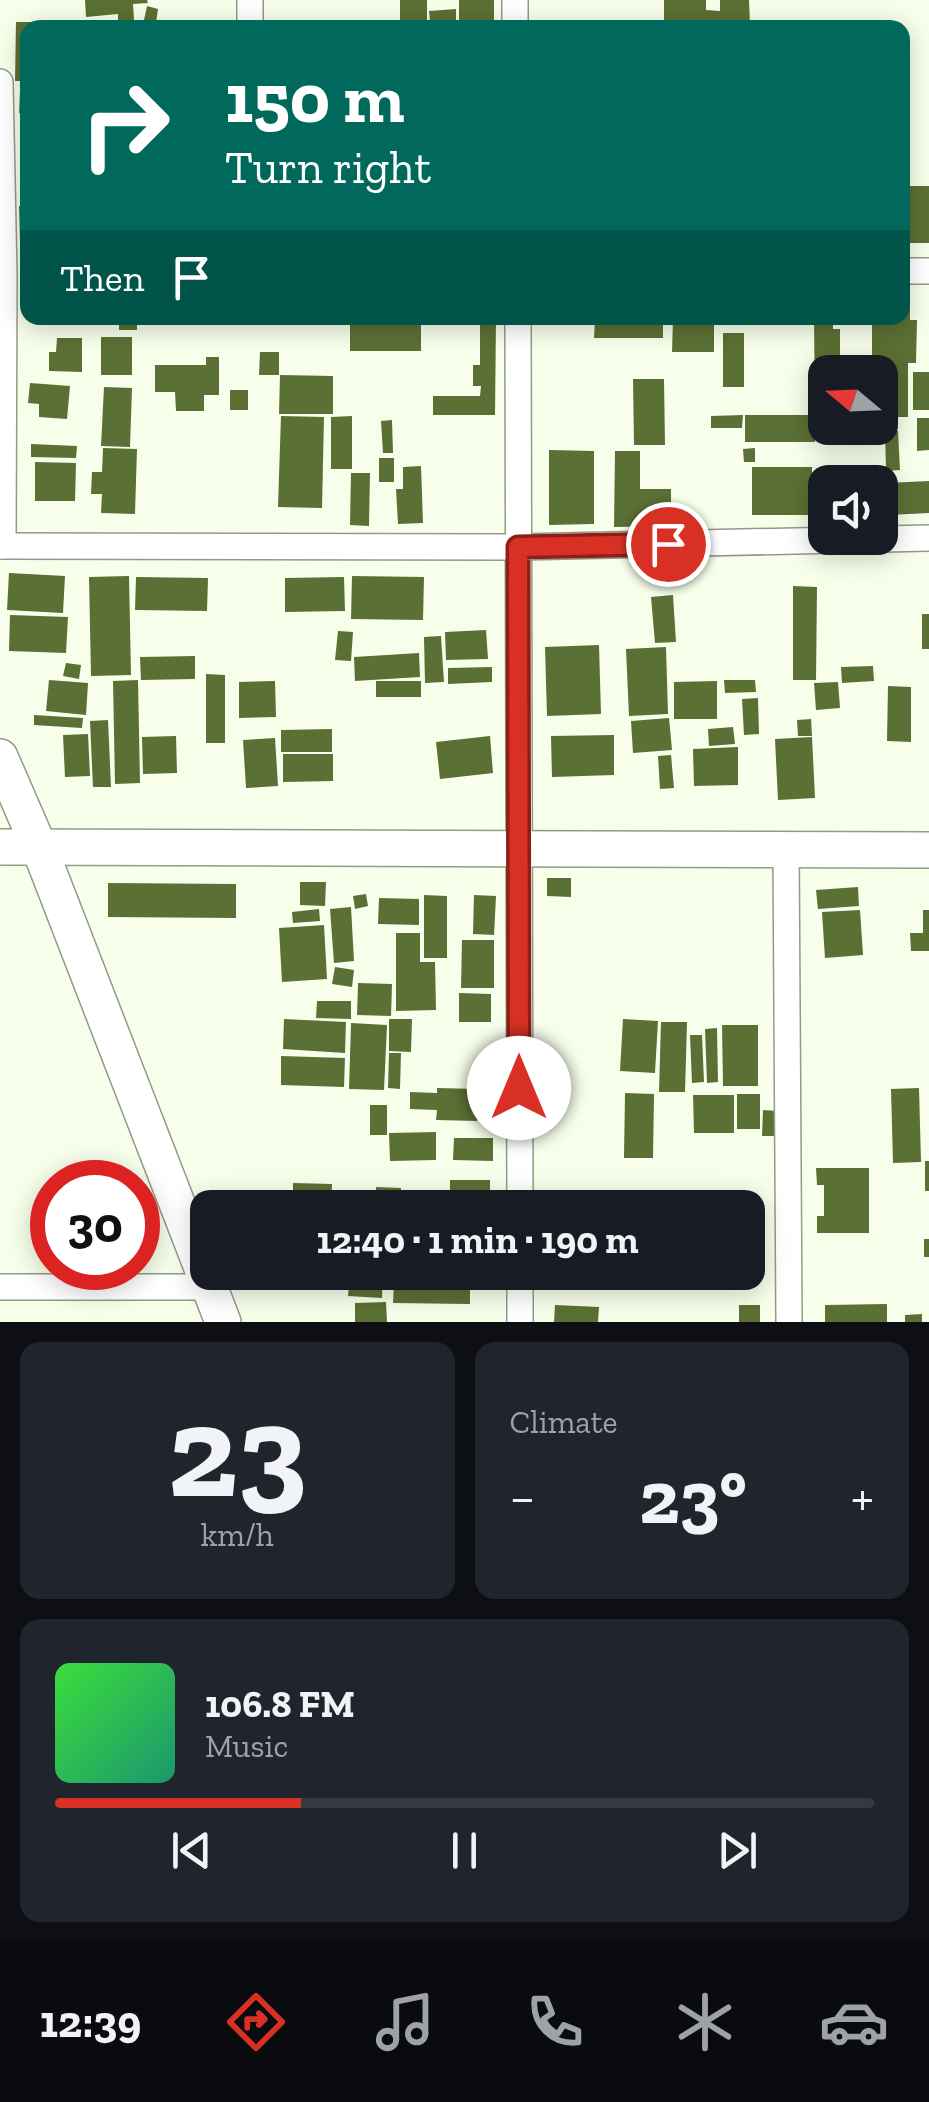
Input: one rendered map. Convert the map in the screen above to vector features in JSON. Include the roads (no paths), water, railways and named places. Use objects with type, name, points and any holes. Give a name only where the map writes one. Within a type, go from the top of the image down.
[{"type":"street","points":[[0,82],[11,276],[2,546],[518,547],[929,538]]},
{"type":"street","points":[[518,325],[520,1190]]},
{"type":"street","points":[[0,757],[39,847],[190,1238]]},
{"type":"street","points":[[0,846],[929,850]]},
{"type":"street","points":[[786,849],[790,1322]]},
{"type":"street","points":[[0,1287],[190,1287]]},
{"type":"street","points":[[210,1290],[222,1322]]},
{"type":"street","points":[[520,1290],[520,1322]]}]
